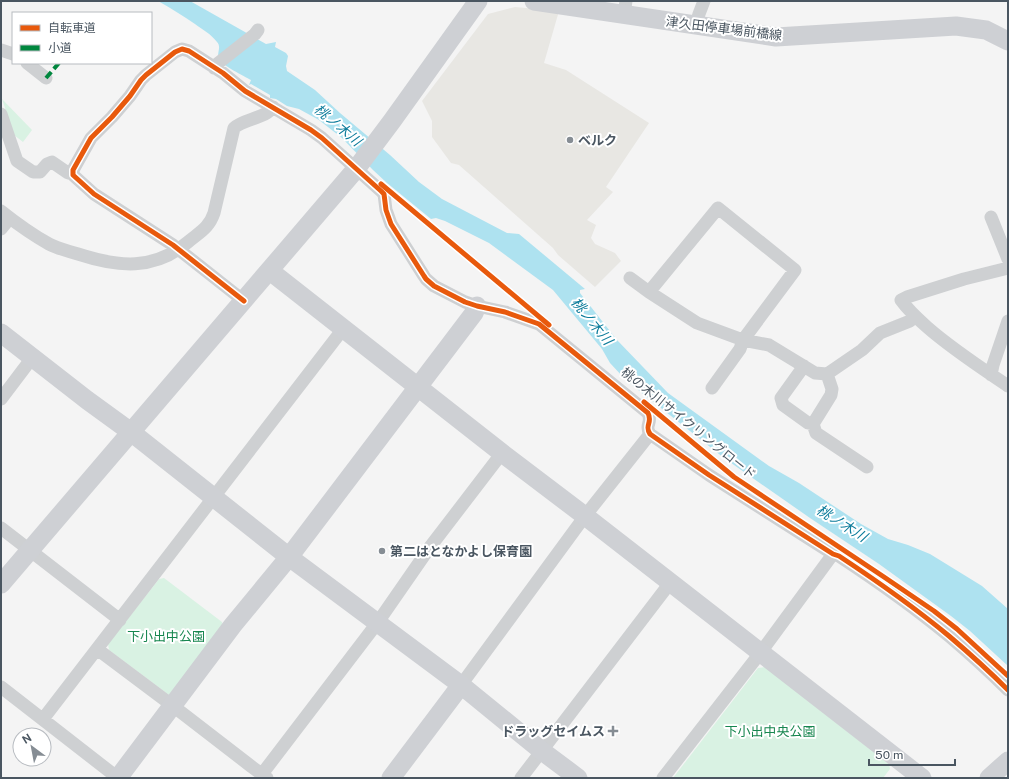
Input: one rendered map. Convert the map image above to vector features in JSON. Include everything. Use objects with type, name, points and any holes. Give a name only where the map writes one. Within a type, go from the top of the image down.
[{"type":"street","points":[[1,584],[358,167],[478,1]]},
{"type":"street","name":"津久田停車場前橋線","points":[[534,1],[625,8],[696,25],[776,37],[956,26],[986,30],[1008,41]]},
{"type":"street","points":[[696,25],[698,14],[704,1]]},
{"type":"street","points":[[216,66],[256,32]]},
{"type":"street","points":[[244,301],[173,245],[94,194],[73,175],[73,172],[91,138],[112,117],[146,75],[175,52],[182,49],[216,66],[241,89],[311,130],[358,167],[384,194],[386,210],[391,224],[426,279],[434,286],[477,306],[505,312],[539,324],[648,413],[650,421],[647,427],[650,434],[710,475],[881,584],[922,614],[971,655],[1008,690]]},
{"type":"street","points":[[28,64],[46,78]]},
{"type":"street","points":[[1,229],[5,215],[51,245],[66,251],[102,261],[124,264],[139,264],[158,260],[179,250],[208,226],[214,213],[234,128],[239,124],[270,112],[273,107]]},
{"type":"street","points":[[1,114],[18,161],[33,172],[40,172],[47,164],[52,162],[68,173],[73,172]]},
{"type":"street","points":[[649,292],[718,208],[795,270],[743,340],[740,349],[712,388]]},
{"type":"street","points":[[991,217],[1008,259]]},
{"type":"street","points":[[1008,268],[964,279],[901,300],[915,316],[941,339],[978,367],[1008,386]]},
{"type":"street","points":[[270,271],[502,453],[922,778]]},
{"type":"street","points":[[630,278],[697,323],[743,340],[769,345],[815,373],[827,374],[862,350],[880,333],[910,321],[915,316]]},
{"type":"street","points":[[1,687],[118,778],[233,625],[290,557],[419,388],[474,313],[477,306]]},
{"type":"street","points":[[991,374],[1008,321]]},
{"type":"street","points":[[43,719],[343,328]]},
{"type":"street","points":[[1,333],[131,432],[290,557],[461,685],[542,751],[578,778]]},
{"type":"street","points":[[1,399],[32,358]]},
{"type":"street","points":[[804,366],[781,398],[783,405],[808,423],[813,424]]},
{"type":"street","points":[[827,374],[832,389],[831,394],[813,424],[816,433],[868,467]]},
{"type":"street","points":[[391,778],[585,516],[650,434]]},
{"type":"street","points":[[97,649],[264,776],[378,622],[430,547],[502,453]]},
{"type":"street","points":[[1,528],[120,620]]},
{"type":"street","points":[[662,778],[761,652],[833,554]]},
{"type":"street","points":[[521,778],[670,583]]},
{"type":"street","points":[[989,778],[1008,760]]},
{"type":"shaded area","points":[[515,7],[559,11],[544,63],[566,70],[649,123],[606,187],[613,192],[587,220],[596,225],[591,238],[595,244],[615,253],[621,261],[595,287],[459,165],[451,163],[432,137],[432,121],[422,101],[488,14]]},
{"type":"green space","points":[[2,99],[32,130],[23,142],[14,135]]},
{"type":"green space","name":"下小出中公園","points":[[164,578],[222,622],[223,628],[169,695],[109,650],[108,644],[159,579]]},
{"type":"green space","name":"下小出中央公園","points":[[765,667],[889,764],[890,769],[883,778],[673,778],[758,668]]},
{"type":"water","name":"桃ノ木川","points":[[158,1],[190,1],[266,44],[276,42],[275,47],[286,53],[288,56],[286,66],[287,71],[315,90],[419,182],[442,199],[507,233],[519,234],[585,289],[580,290],[580,293],[617,340],[668,393],[769,466],[799,483],[861,524],[888,539],[930,554],[982,586],[1008,609],[1008,666],[970,631],[951,616],[879,564],[724,458],[637,389],[610,363],[602,349],[553,290],[489,243],[445,221],[436,218],[431,219],[387,183],[342,138],[319,120],[299,109],[287,106],[276,99],[270,98],[270,95],[251,84],[249,85],[251,80],[221,62],[218,57],[218,44],[207,32]]},
{"type":"marked path","points":[[46,78],[58,64]]},
{"type":"cycle path","points":[[244,301],[173,245],[94,194],[73,175],[73,170],[91,138],[112,117],[130,96],[141,80],[175,52],[182,49],[189,51],[223,73],[245,91],[311,130],[381,191],[384,194],[386,210],[391,224],[426,279],[434,286],[465,302],[505,312],[539,324],[648,413],[650,419],[648,431],[650,434],[709,475],[833,554],[839,556],[895,594],[949,636],[1008,690]]},
{"type":"cycle path","points":[[381,184],[549,325]]},
{"type":"cycle path","name":"桃の木川サイクリングロード","points":[[644,402],[734,477],[934,611],[957,629],[1008,676]]},
{"type":"place","name":"ベルク","points":[[570,140]]},
{"type":"place","name":"第二はとなかよし保育園","points":[[382,551]]},
{"type":"place","name":"ドラッグセイムス","points":[[613,731]]}]
